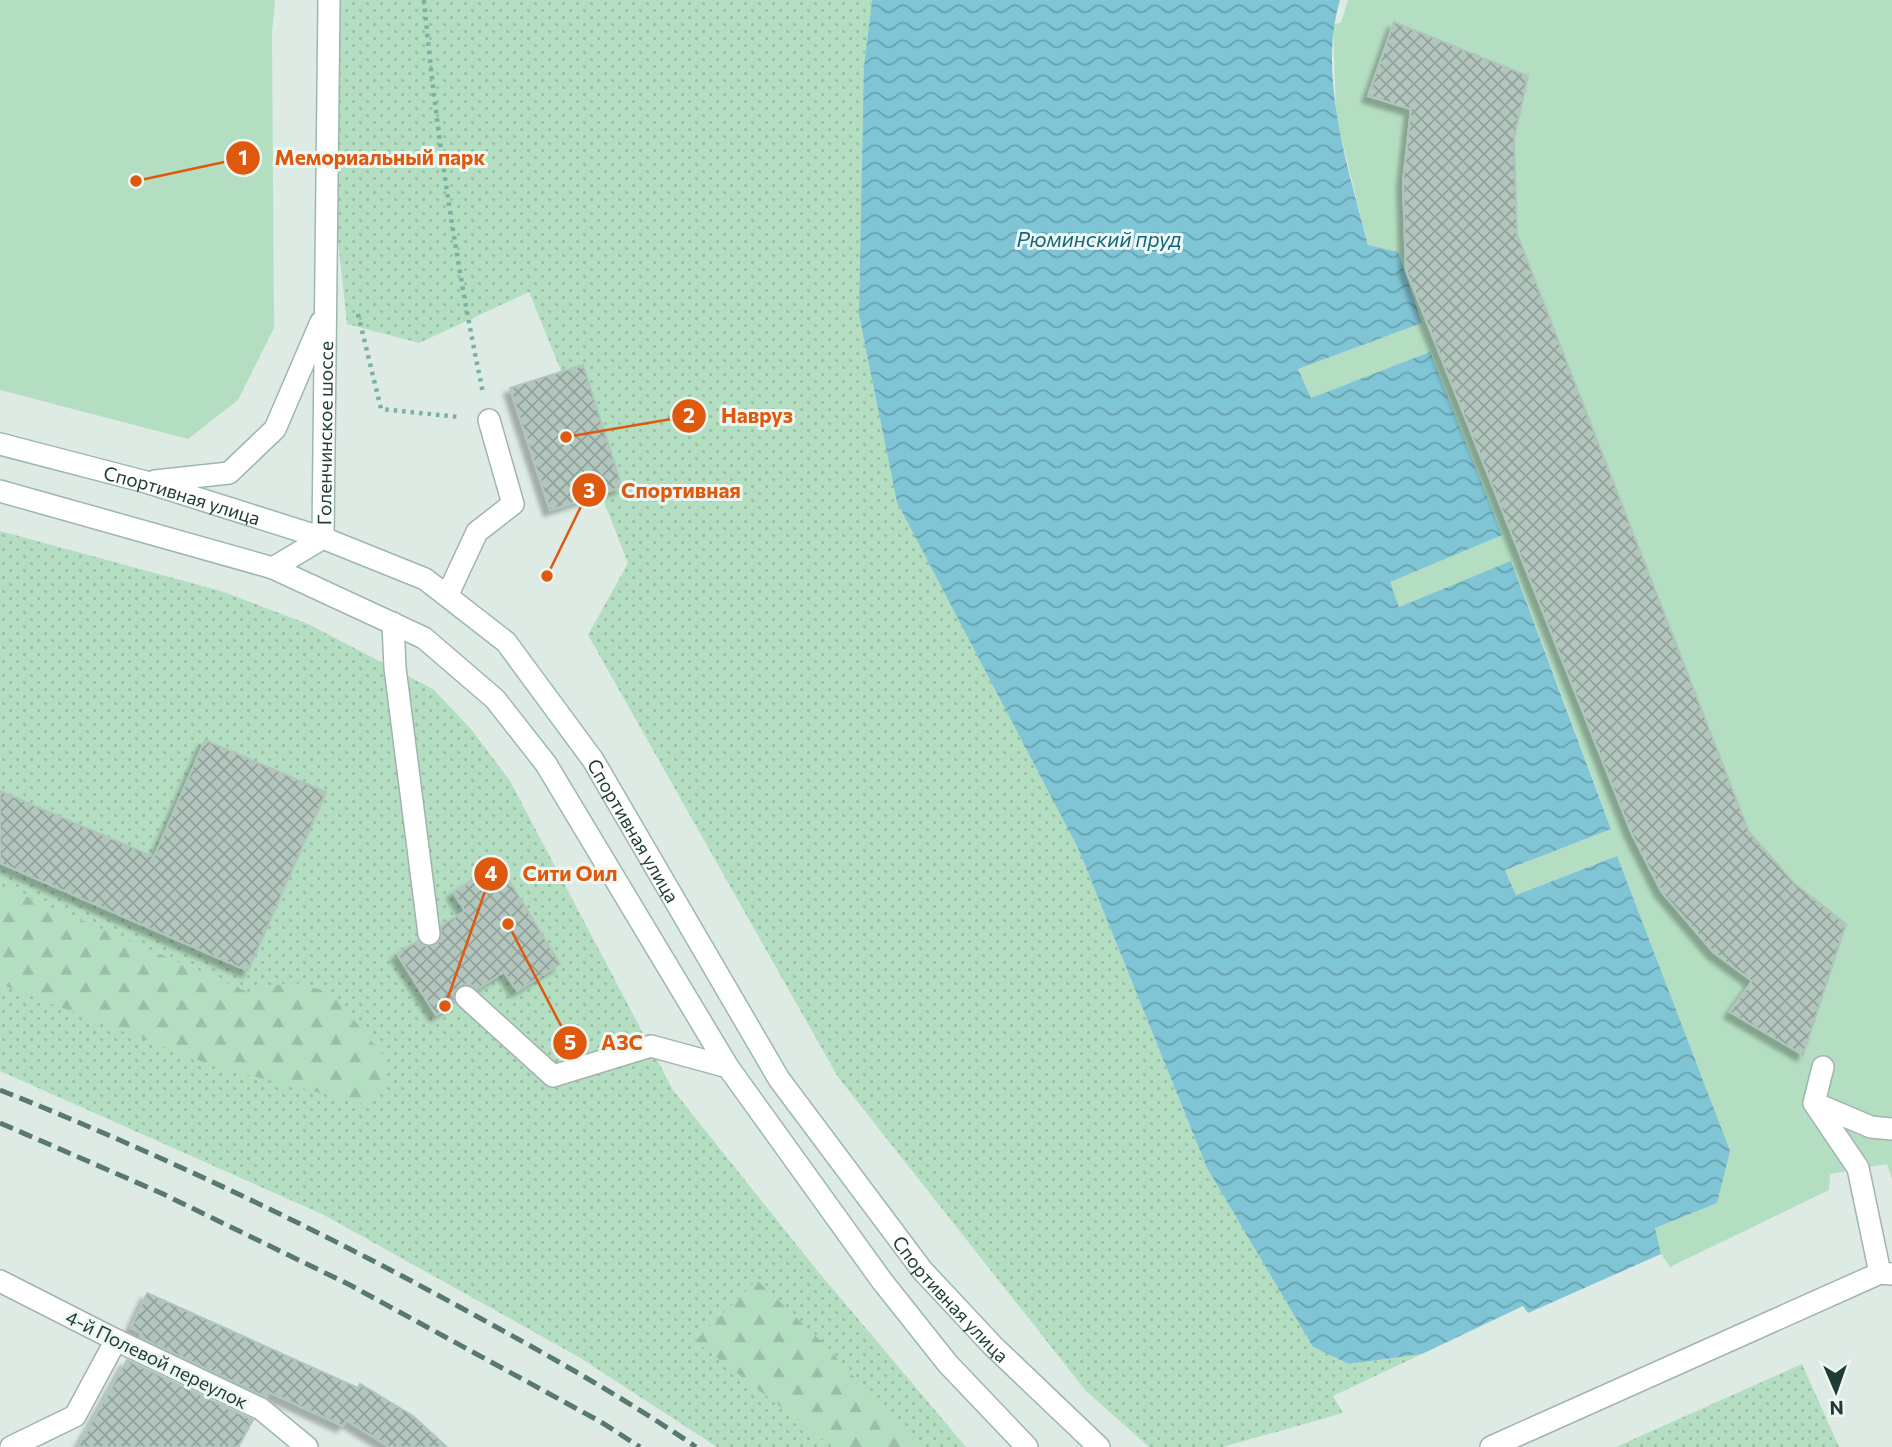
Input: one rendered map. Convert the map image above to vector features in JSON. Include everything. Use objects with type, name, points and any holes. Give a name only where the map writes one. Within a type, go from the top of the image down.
[{"type":"main road","name":"Голенчинское шоссе","points":[[274,568],[323,538],[329,0]]},
{"type":"main road","name":"Голенчинское шоссе","points":[[146,482],[229,473],[266,438],[275,429],[326,311]]},
{"type":"main road","points":[[448,594],[477,532],[513,504],[489,421]]},
{"type":"main road","name":"Спортивная улица","points":[[0,444],[146,482],[323,538],[425,579],[448,594],[506,642],[593,760],[779,1079],[922,1270],[993,1346],[1099,1447]]},
{"type":"main road","name":"Спортивная улица","points":[[0,491],[274,568],[424,638],[495,699],[546,764],[728,1068],[882,1281],[948,1364],[1027,1447]]},
{"type":"main road","points":[[393,623],[395,668],[429,934]]},
{"type":"main road","points":[[466,997],[553,1076],[651,1046],[728,1068]]},
{"type":"main road","points":[[1491,1447],[1886,1273],[1858,1168],[1814,1103],[1823,1067]]},
{"type":"main road","points":[[1814,1103],[1871,1127],[1892,1129]]},
{"type":"main road","name":"4-й Полевой переулок","points":[[0,1282],[261,1409],[307,1447]]},
{"type":"main road","points":[[11,1447],[75,1416],[116,1340]]},
{"type":"path","points":[[358,313],[381,409],[489,421],[460,282],[432,90],[424,0]]},
{"type":"green space","points":[[0,0],[275,0],[272,33],[274,328],[238,400],[188,439],[0,390]]},
{"type":"green space","points":[[329,0],[872,0],[864,66],[1078,848],[1207,1168],[1313,1347],[1349,1364],[1422,1354],[1333,1396],[1343,1413],[1223,1447],[1149,1447],[1086,1391],[838,1077],[588,635],[628,563],[601,494],[622,487],[583,365],[561,371],[529,292],[419,343],[347,324],[328,146]]},
{"type":"green space","points":[[1348,0],[1892,0],[1892,1179],[1887,1164],[1830,1174],[1829,1190],[1670,1267],[1661,1254],[1655,1228],[1716,1203],[1617,856],[1516,895],[1505,870],[1611,828],[1512,562],[1399,607],[1389,581],[1430,353],[1311,398],[1298,369],[1422,323],[1368,245],[1336,116],[1333,24],[1341,23]]},
{"type":"green space","points":[[0,531],[221,591],[308,624],[433,689],[471,729],[510,781],[673,1090],[816,1269],[966,1447],[717,1447],[579,1357],[324,1215],[0,1071]]},
{"type":"green space","points":[[0,885],[248,992],[292,982],[332,993],[383,1055],[384,1083],[364,1104],[214,1066],[0,984]]},
{"type":"green space","points":[[757,1280],[824,1344],[918,1447],[833,1447],[695,1341]]},
{"type":"green space","points":[[1802,1364],[1839,1447],[1616,1447]]},
{"type":"water","name":"Рюминский пруд","points":[[872,0],[1340,0],[1332,60],[1334,91],[1352,185],[1368,245],[1398,252],[1422,323],[1298,369],[1311,398],[1430,352],[1502,535],[1390,582],[1399,607],[1511,561],[1611,829],[1505,870],[1516,895],[1617,856],[1730,1151],[1717,1203],[1655,1228],[1661,1254],[1528,1313],[1523,1306],[1422,1354],[1349,1364],[1313,1347],[1207,1168],[1078,848],[897,502],[859,315],[864,66]]},
{"type":"building","points":[[1394,22],[1528,76],[1514,139],[1517,234],[1749,832],[1794,883],[1846,924],[1803,1055],[1730,1012],[1752,981],[1713,952],[1661,891],[1631,832],[1406,270],[1403,182],[1411,109],[1368,96]]},
{"type":"building","points":[[583,365],[622,487],[550,510],[510,388]]},
{"type":"building","points":[[205,740],[326,792],[248,971],[0,863],[0,791],[154,857]]},
{"type":"building","points":[[499,864],[560,964],[517,991],[504,972],[477,989],[469,984],[461,985],[453,994],[455,1003],[436,1015],[397,954],[418,941],[425,946],[437,944],[441,938],[441,926],[465,911],[453,892]]},
{"type":"building","points":[[147,1293],[358,1388],[360,1384],[413,1416],[447,1447],[390,1447],[346,1420],[343,1426],[269,1392],[266,1397],[140,1337],[142,1333],[131,1328]]},
{"type":"building","points":[[127,1360],[253,1420],[238,1447],[78,1447]]},
{"type":"railway","points":[[0,1090],[183,1168],[361,1255],[561,1363],[696,1447]]},
{"type":"railway","points":[[0,1123],[161,1193],[350,1285],[601,1422],[640,1447]]},
{"type":"place","name":"Мемориальный парк","points":[[136,181]]},
{"type":"place","name":"Навруз","points":[[566,437]]},
{"type":"place","name":"Спортивная","points":[[547,576]]},
{"type":"place","name":"АЗС","points":[[508,924]]},
{"type":"place","name":"Сити Оил","points":[[445,1006]]}]
